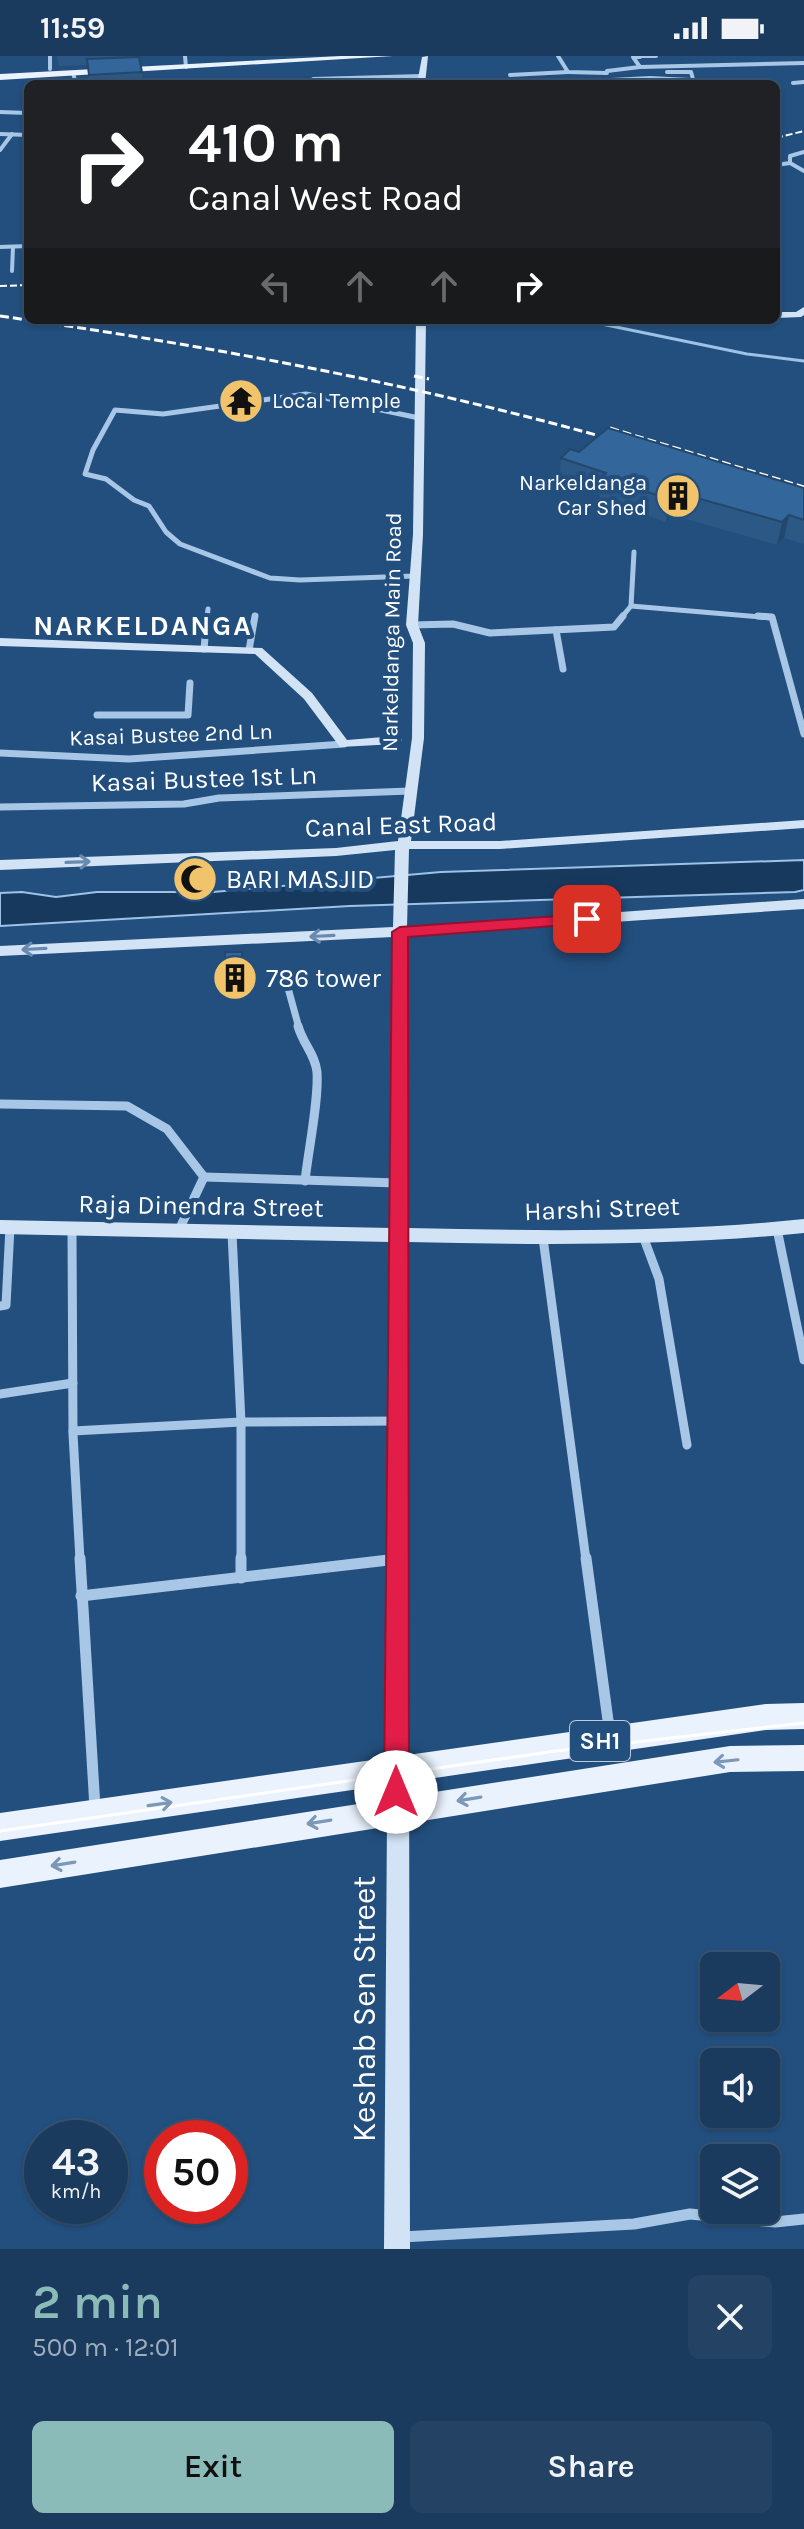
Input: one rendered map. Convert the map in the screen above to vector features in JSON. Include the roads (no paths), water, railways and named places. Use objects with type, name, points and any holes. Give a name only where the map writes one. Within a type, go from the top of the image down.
[{"type":"main road","points":[[296,59],[316,56]]},
{"type":"main road","points":[[0,74],[186,62],[389,56]]},
{"type":"main road","points":[[422,80],[422,56],[433,56]]},
{"type":"main road","points":[[0,74],[73,73],[186,62]]},
{"type":"main road","points":[[780,315],[798,315],[804,310]]},
{"type":"main road","name":"Narkeldanga Main Road","points":[[400,926],[402,849],[418,738],[419,643],[412,625],[418,534],[421,324]]},
{"type":"main road","points":[[0,642],[258,651],[308,696],[344,744],[396,740]]},
{"type":"main road","name":"Canal East Road","points":[[0,865],[500,845],[804,824]]},
{"type":"main road","points":[[0,951],[804,904]]},
{"type":"main road","points":[[397,1769],[400,926]]},
{"type":"main road","name":"Harshi Street","points":[[400,1237],[543,1238],[804,1226]]},
{"type":"main road","name":"Raja Dinendra Street","points":[[5,1227],[400,1237]]},
{"type":"main road","name":"SH1","points":[[0,1827],[766,1717],[804,1716]]},
{"type":"main road","points":[[0,1874],[730,1759],[804,1758]]},
{"type":"main road","name":"Keshab Sen Street","points":[[397,1769],[397,2243]]},
{"type":"street","points":[[50,56],[50,69]]},
{"type":"street","points":[[558,56],[568,72]]},
{"type":"street","points":[[640,67],[633,57],[656,56]]},
{"type":"street","points":[[764,57],[804,61]]},
{"type":"street","points":[[510,75],[804,61]]},
{"type":"street","points":[[658,67],[662,72],[691,72],[693,79]]},
{"type":"street","points":[[607,71],[611,80]]},
{"type":"street","points":[[73,73],[75,80]]},
{"type":"street","points":[[561,74],[563,80]]},
{"type":"street","points":[[313,80],[422,80]]},
{"type":"street","points":[[666,80],[701,80]]},
{"type":"street","points":[[793,83],[804,82]]},
{"type":"street","points":[[0,112],[24,113]]},
{"type":"street","points":[[0,134],[24,135]]},
{"type":"street","points":[[0,150],[12,134]]},
{"type":"street","points":[[790,163],[790,156],[804,152]]},
{"type":"street","points":[[780,164],[790,163],[804,171]]},
{"type":"street","points":[[0,247],[24,246]]},
{"type":"street","points":[[12,271],[13,247]]},
{"type":"street","points":[[414,576],[300,580],[270,578],[180,544],[166,532],[149,506],[141,505],[123,488],[100,475],[85,474],[93,450],[115,410],[163,414],[306,394],[419,418]]},
{"type":"street","points":[[412,625],[453,624],[490,633],[614,627],[631,606],[634,552]]},
{"type":"street","points":[[631,606],[772,617],[804,734]]},
{"type":"street","points":[[204,649],[208,609]]},
{"type":"street","points":[[249,650],[255,615]]},
{"type":"street","points":[[556,630],[563,669]]},
{"type":"street","points":[[97,715],[188,715],[190,683]]},
{"type":"street","name":"Kasai Bustee 2nd Ln","points":[[0,753],[88,757],[210,755],[344,744]]},
{"type":"street","name":"Kasai Bustee 1st Ln","points":[[0,807],[184,804],[219,798],[410,791]]},
{"type":"street","points":[[288,988],[303,1043],[311,1049],[317,1073],[305,1181]]},
{"type":"street","points":[[0,1104],[127,1106],[167,1129],[204,1177]]},
{"type":"street","points":[[204,1177],[397,1183]]},
{"type":"street","points":[[178,1232],[204,1177]]},
{"type":"street","points":[[0,1306],[6,1305],[5,1227]]},
{"type":"street","points":[[72,1229],[73,1431],[96,1813]]},
{"type":"street","points":[[777,1229],[804,1360]]},
{"type":"street","points":[[232,1233],[241,1422],[241,1578]]},
{"type":"street","points":[[643,1235],[659,1279],[687,1445]]},
{"type":"street","points":[[543,1238],[611,1740]]},
{"type":"street","points":[[0,1394],[73,1383]]},
{"type":"street","points":[[73,1431],[241,1422],[399,1421]]},
{"type":"street","points":[[81,1596],[398,1559]]},
{"type":"street","points":[[397,2243],[634,2224],[690,2214],[775,2222],[804,2219]]},
{"type":"water","points":[[804,860],[804,890],[795,892],[350,906],[0,926],[0,893],[22,892],[56,897],[97,892],[213,892],[441,872]]},
{"type":"waterway","points":[[601,324],[747,354],[804,361]]},
{"type":"tram line","points":[[0,1831],[556,1751],[804,1723]]},
{"type":"railway","points":[[780,137],[804,131]]},
{"type":"railway","points":[[0,286],[24,285]]},
{"type":"railway","points":[[0,316],[24,320]]},
{"type":"railway","points":[[52,324],[313,368],[467,402],[621,442]]},
{"type":"railway","points":[[414,376],[429,379]]},
{"type":"railway","points":[[610,428],[804,487]]},
{"type":"place","name":"Local Temple","points":[[241,401]]},
{"type":"place","name":"Narkeldanga Car Shed","points":[[678,496]]},
{"type":"place","name":"BARI MASJID","points":[[195,879]]},
{"type":"place","name":"786 tower","points":[[235,978]]},
{"type":"district","name":"NARKELDANGA","points":[[143,625]]}]
